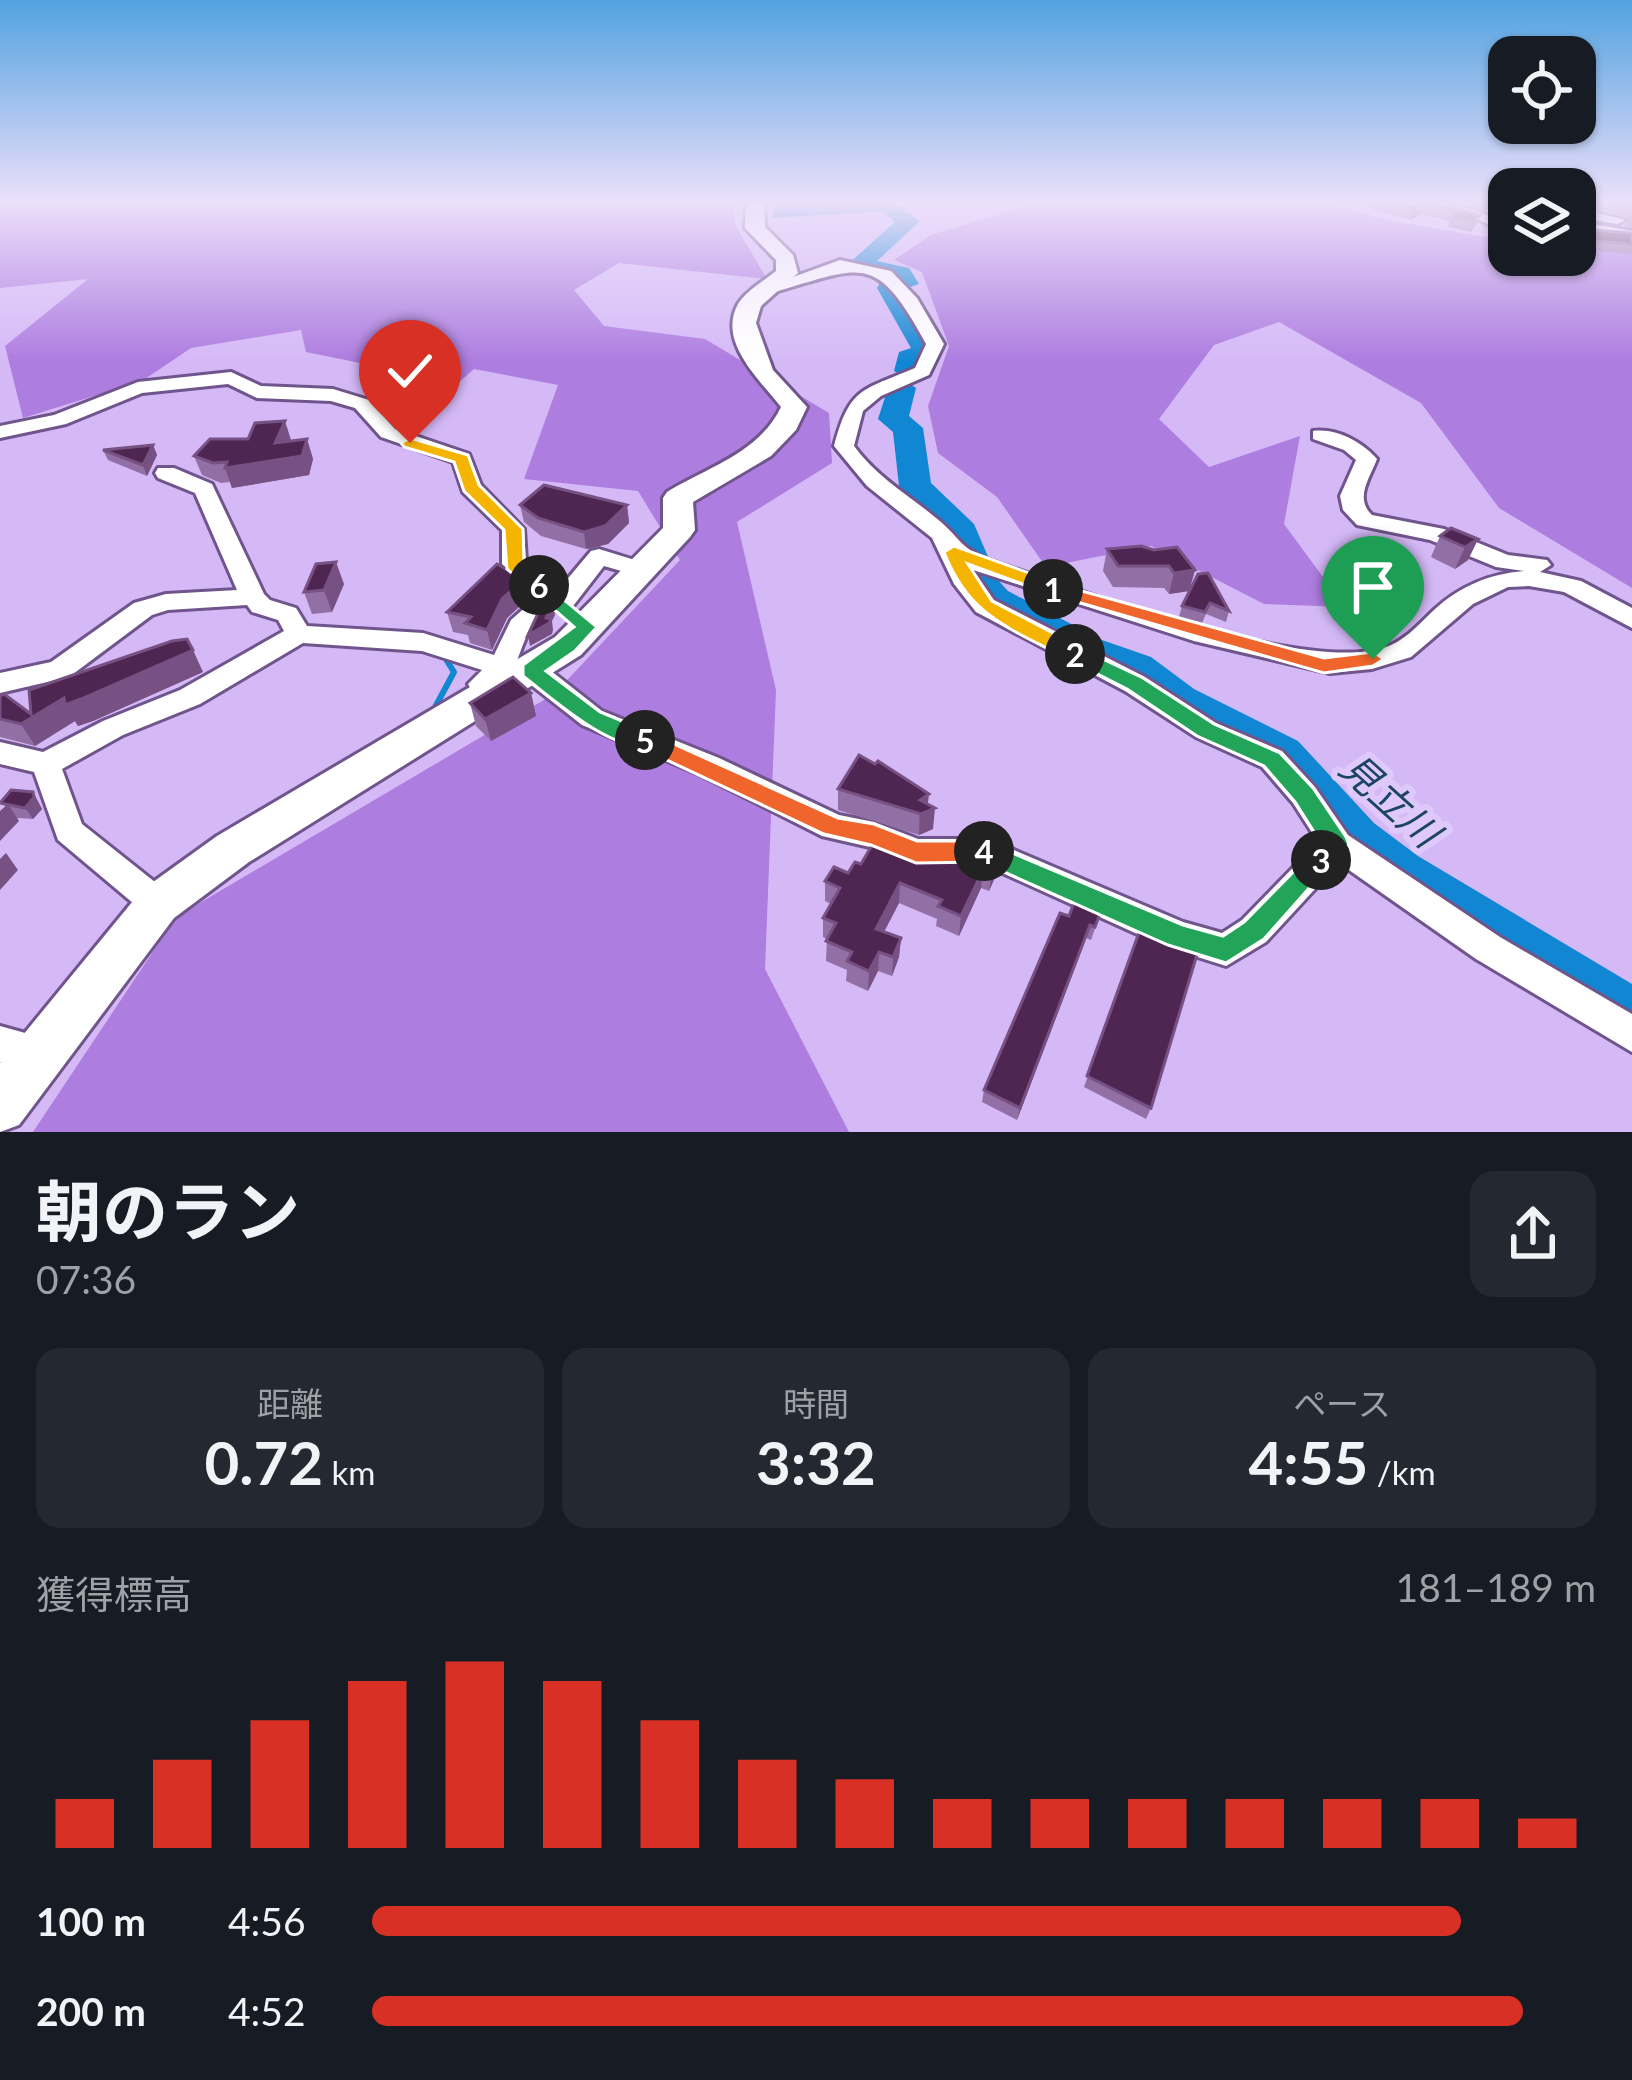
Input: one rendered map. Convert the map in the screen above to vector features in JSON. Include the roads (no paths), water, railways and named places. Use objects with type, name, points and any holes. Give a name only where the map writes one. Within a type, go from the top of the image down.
[{"type":"street","points":[[518,669],[513,632],[523,618],[567,610],[642,570],[679,530],[678,498],[769,447],[788,429],[794,406],[756,364],[752,335],[744,322],[750,304],[783,279],[788,265],[780,256]]},
{"type":"street","points":[[771,288],[841,265],[889,275],[911,301],[934,352],[914,377],[861,401],[849,417],[844,446],[886,491],[967,557],[1068,594],[1324,665],[1373,659],[1408,648],[1470,593],[1512,579],[1537,576],[1596,595],[1632,620]]},
{"type":"street","points":[[0,432],[59,420],[138,388],[217,378],[231,377],[256,392],[332,395],[362,404],[388,434],[462,458],[471,487],[513,529],[514,564],[567,610],[568,646],[518,669],[480,702],[233,849],[158,904],[21,1049],[0,1106]]},
{"type":"street","points":[[1320,435],[1366,455],[1367,464],[1351,496],[1354,510],[1365,520],[1449,538],[1504,562],[1562,570],[1599,590],[1590,599],[1593,604],[1632,635]]},
{"type":"street","points":[[166,473],[204,490],[253,597],[261,606],[287,614],[299,634]]},
{"type":"street","points":[[967,557],[972,593],[999,616],[1135,684],[1205,730],[1272,760],[1304,795],[1336,844],[1488,948],[1632,1034]]},
{"type":"street","points":[[0,683],[58,670],[142,609],[166,602],[253,597]]},
{"type":"street","points":[[0,753],[46,764],[113,728],[190,697],[299,634],[423,642],[518,669],[592,718],[709,766],[833,827],[874,835],[916,852],[988,851],[1178,936],[1226,950],[1254,931],[1336,844]]},
{"type":"street","points":[[46,764],[69,831],[158,904]]},
{"type":"waterway","name":"見立川","points":[[869,256],[860,264],[901,273],[907,284]]},
{"type":"waterway","name":"見立川","points":[[889,288],[926,351],[909,358],[908,371]]},
{"type":"waterway","name":"見立川","points":[[902,388],[893,419],[908,428],[915,486],[962,531],[981,584],[995,599],[1088,649],[1137,667],[1179,699],[1282,753],[1357,837],[1401,871],[1632,1014]]},
{"type":"waterway","points":[[433,711],[454,672],[447,661]]}]
